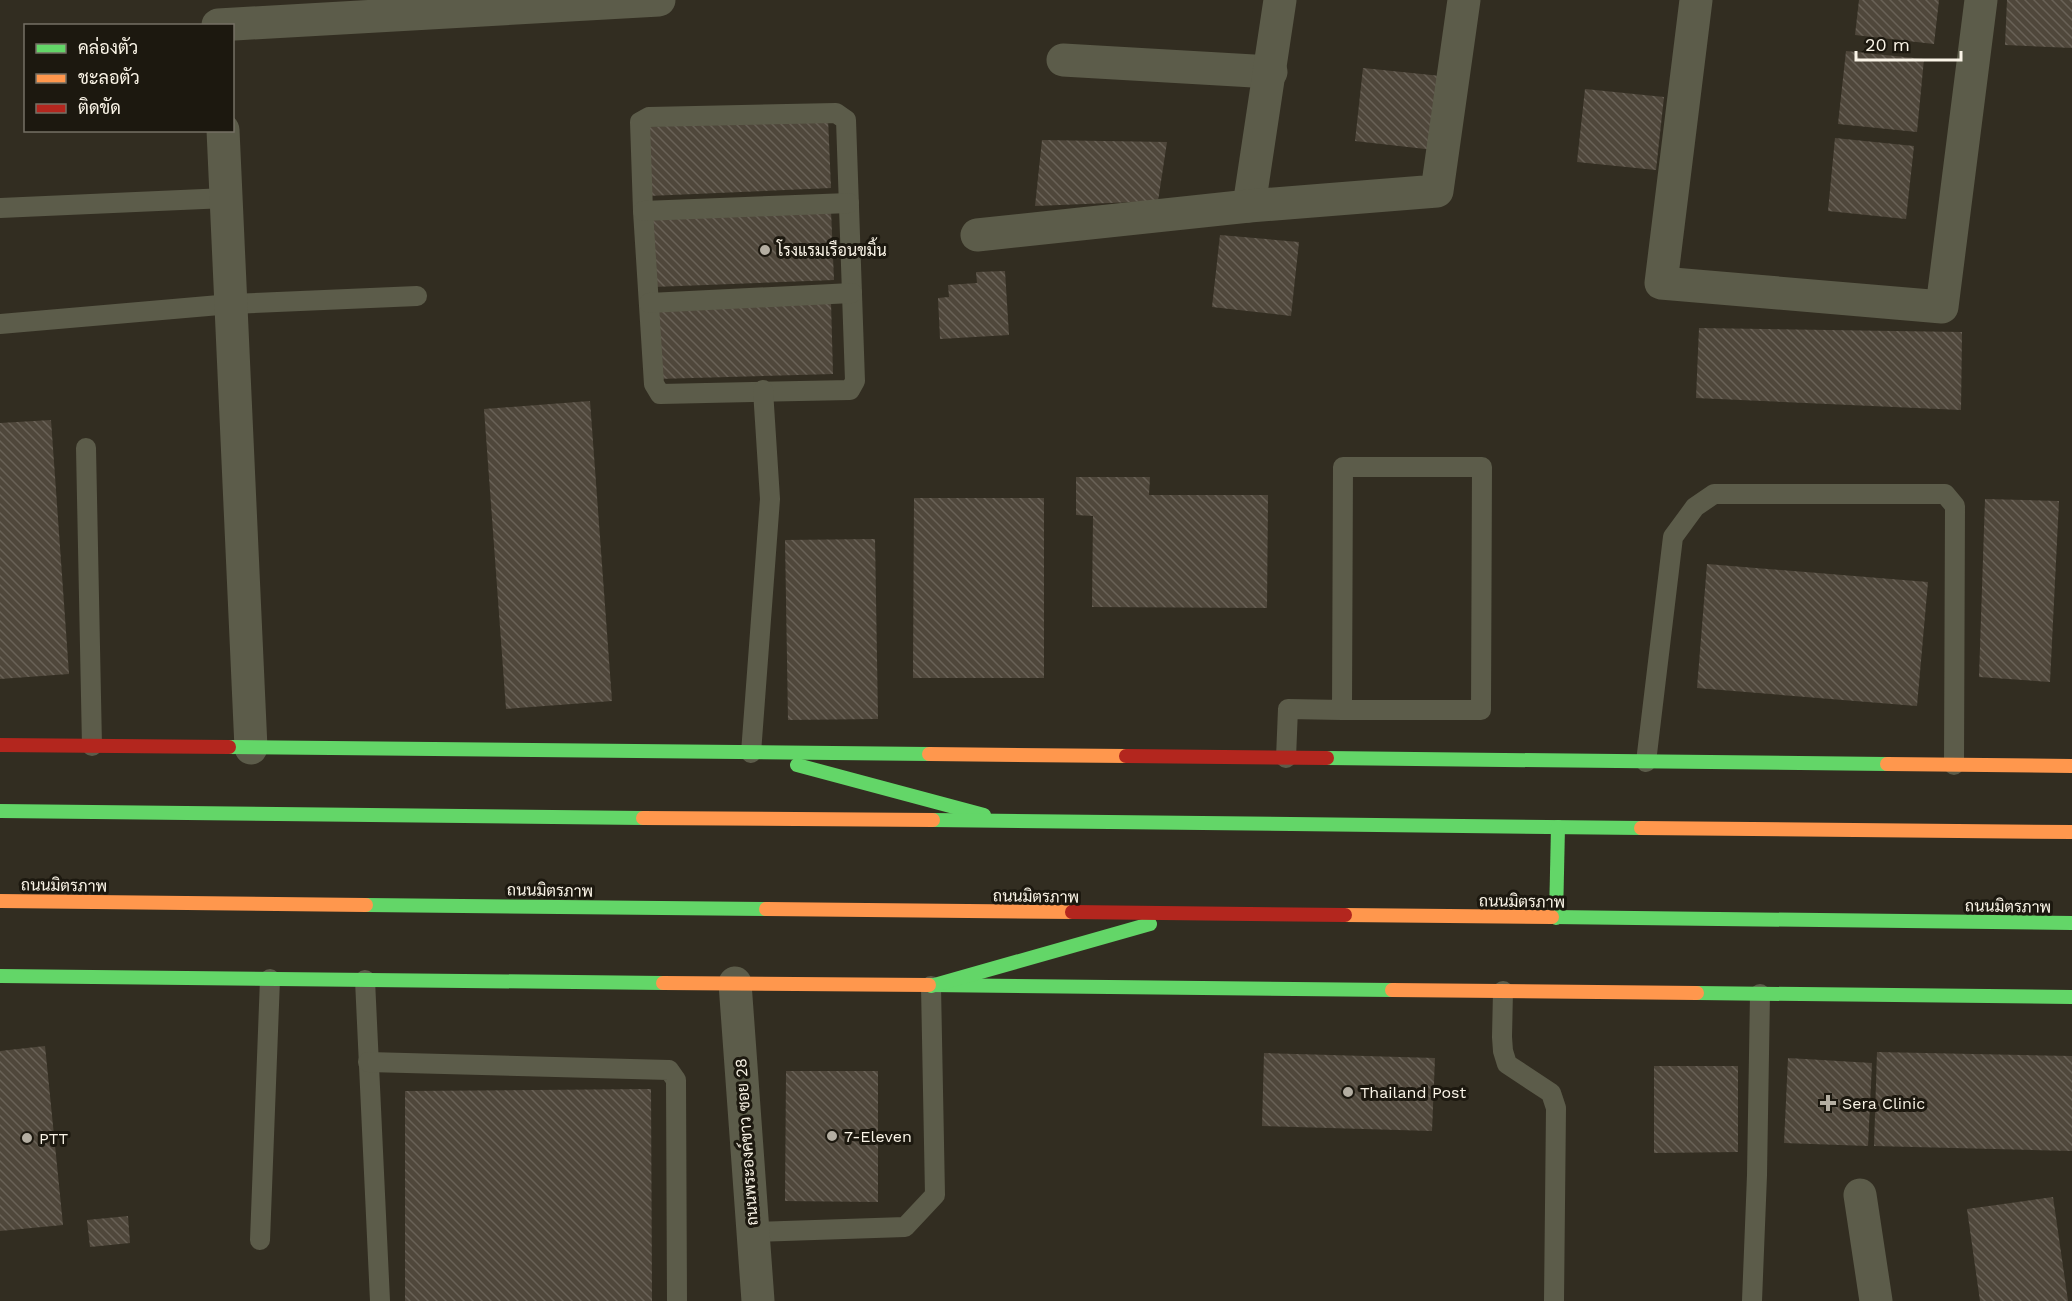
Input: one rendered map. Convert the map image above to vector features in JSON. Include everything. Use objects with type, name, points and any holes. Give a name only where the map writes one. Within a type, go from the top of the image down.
[{"type":"main road","points":[[0,745],[2072,766]]},
{"type":"main road","points":[[752,753],[1008,822]]},
{"type":"main road","points":[[0,811],[2072,832]]},
{"type":"main road","points":[[1556,918],[1558,827]]},
{"type":"main road","name":"ถนนมิตรภาพ","points":[[0,901],[2072,923]]},
{"type":"main road","points":[[932,986],[1186,914]]},
{"type":"main road","points":[[0,976],[2072,997]]},
{"type":"street","points":[[217,0],[218,24]]},
{"type":"street","points":[[234,24],[659,0]]},
{"type":"street","points":[[1249,206],[1271,72],[1280,0]]},
{"type":"street","points":[[977,235],[1249,206],[1437,191],[1464,0]]},
{"type":"street","points":[[1696,0],[1661,283],[1942,307],[1981,0]]},
{"type":"street","points":[[1063,60],[1271,72]]},
{"type":"street","points":[[223,132],[251,748]]},
{"type":"street","name":"ถนนพระองค์ขาว ซอย 28","points":[[735,983],[758,1301]]},
{"type":"street","points":[[1860,1195],[1876,1301]]},
{"type":"lane","points":[[836,113],[846,120],[854,387],[850,390],[762,390],[660,394],[654,384],[643,211],[639,127],[643,119],[649,117],[836,113]]},
{"type":"lane","points":[[0,208],[226,198]]},
{"type":"lane","points":[[643,211],[849,203]]},
{"type":"lane","points":[[649,303],[852,293]]},
{"type":"lane","points":[[0,324],[231,304],[417,296]]},
{"type":"lane","points":[[752,753],[770,499],[762,390]]},
{"type":"lane","points":[[86,448],[92,746]]},
{"type":"lane","points":[[1286,758],[1288,710],[1342,710],[1481,710],[1482,467],[1343,467],[1342,710]]},
{"type":"lane","points":[[1646,762],[1673,537],[1695,507],[1714,494],[1945,494],[1955,506],[1954,765]]},
{"type":"lane","points":[[260,1240],[270,979]]},
{"type":"lane","points":[[365,980],[380,1301]]},
{"type":"lane","points":[[753,1232],[905,1227],[935,1195],[932,986]]},
{"type":"lane","points":[[1503,991],[1502,1037],[1507,1064],[1551,1093],[1556,1108],[1554,1301]]},
{"type":"lane","points":[[1752,1301],[1758,1175],[1760,994]]},
{"type":"lane","points":[[368,1062],[669,1070],[676,1080],[677,1301]]},
{"type":"building","points":[[1859,0],[1939,0],[1934,44],[1855,35]]},
{"type":"building","points":[[2007,0],[2072,0],[2072,48],[2005,45]]},
{"type":"building","points":[[1846,51],[1924,59],[1917,132],[1838,124]]},
{"type":"building","points":[[1363,68],[1441,76],[1434,150],[1355,141]]},
{"type":"building","points":[[1585,89],[1664,97],[1656,170],[1577,162]]},
{"type":"building","points":[[828,118],[831,188],[648,196],[645,127]]},
{"type":"building","points":[[1835,138],[1914,146],[1906,219],[1828,211]]},
{"type":"building","points":[[1042,140],[1167,142],[1158,201],[1035,206]]},
{"type":"building","points":[[831,210],[834,280],[653,287],[650,218]]},
{"type":"building","points":[[1220,235],[1299,242],[1291,316],[1212,307]]},
{"type":"building","points":[[1005,271],[1009,335],[940,339],[938,298],[949,297],[948,285],[977,283],[976,272]]},
{"type":"building","points":[[831,302],[833,374],[657,379],[656,307]]},
{"type":"building","points":[[1699,328],[1962,332],[1961,410],[1696,398]]},
{"type":"building","points":[[590,401],[612,701],[506,709],[484,409]]},
{"type":"building","points":[[51,420],[69,674],[0,679],[0,423]]},
{"type":"building","points":[[1076,477],[1150,477],[1149,495],[1268,495],[1267,608],[1092,607],[1093,516],[1076,515]]},
{"type":"building","points":[[914,498],[1044,498],[1044,678],[913,678]]},
{"type":"building","points":[[1985,499],[2059,501],[2050,682],[1979,677]]},
{"type":"building","points":[[875,539],[878,719],[788,720],[785,540]]},
{"type":"building","points":[[1707,564],[1928,582],[1917,706],[1697,688]]},
{"type":"building","name":"PTT","points":[[45,1046],[63,1225],[0,1231],[0,1051]]},
{"type":"building","points":[[1877,1052],[2072,1056],[2072,1151],[1874,1146]]},
{"type":"building","name":"Thailand Post","points":[[1264,1053],[1435,1058],[1432,1131],[1262,1126]]},
{"type":"building","name":"Sera Clinic","points":[[1788,1058],[1872,1063],[1868,1146],[1784,1143]]},
{"type":"building","points":[[1654,1066],[1738,1066],[1738,1152],[1654,1153]]},
{"type":"building","name":"7-Eleven","points":[[786,1071],[878,1071],[878,1202],[785,1201]]},
{"type":"building","points":[[651,1089],[652,1301],[405,1301],[405,1091]]},
{"type":"building","points":[[2053,1197],[2068,1301],[1980,1301],[1967,1209]]},
{"type":"building","points":[[128,1216],[130,1243],[90,1247],[87,1220]]},
{"type":"traffic: fast","points":[[229,747],[929,754]]},
{"type":"traffic: fast","points":[[1327,758],[1887,764]]},
{"type":"traffic: fast","points":[[797,765],[984,815]]},
{"type":"traffic: fast","points":[[0,811],[643,818]]},
{"type":"traffic: fast","points":[[933,820],[1641,828]]},
{"type":"traffic: fast","points":[[1556,918],[1558,827]]},
{"type":"traffic: fast","points":[[366,905],[766,909]]},
{"type":"traffic: fast","points":[[1552,917],[2072,923]]},
{"type":"traffic: fast","points":[[931,986],[1150,924]]},
{"type":"traffic: fast","points":[[0,976],[663,983]]},
{"type":"traffic: fast","points":[[929,985],[1392,990]]},
{"type":"traffic: fast","points":[[1697,993],[2072,997]]},
{"type":"traffic: slow","points":[[929,754],[1126,756]]},
{"type":"traffic: slow","points":[[1887,764],[2072,766]]},
{"type":"traffic: slow","points":[[643,818],[933,820]]},
{"type":"traffic: slow","points":[[1641,828],[2072,832]]},
{"type":"traffic: slow","points":[[0,901],[366,905]]},
{"type":"traffic: slow","points":[[766,909],[1072,912]]},
{"type":"traffic: slow","points":[[1345,915],[1552,917]]},
{"type":"traffic: slow","points":[[663,983],[929,985]]},
{"type":"traffic: slow","points":[[1392,990],[1697,993]]},
{"type":"traffic: jam","points":[[0,745],[229,747]]},
{"type":"traffic: jam","points":[[1126,756],[1327,758]]},
{"type":"traffic: jam","points":[[1072,912],[1345,915]]},
{"type":"place","name":"โรงแรมเรือนขมิ้น","points":[[765,250]]},
{"type":"place","name":"Thailand Post","points":[[1348,1092]]},
{"type":"place","name":"Sera Clinic","points":[[1828,1103]]},
{"type":"place","name":"7-Eleven","points":[[832,1136]]},
{"type":"place","name":"PTT","points":[[27,1138]]}]
